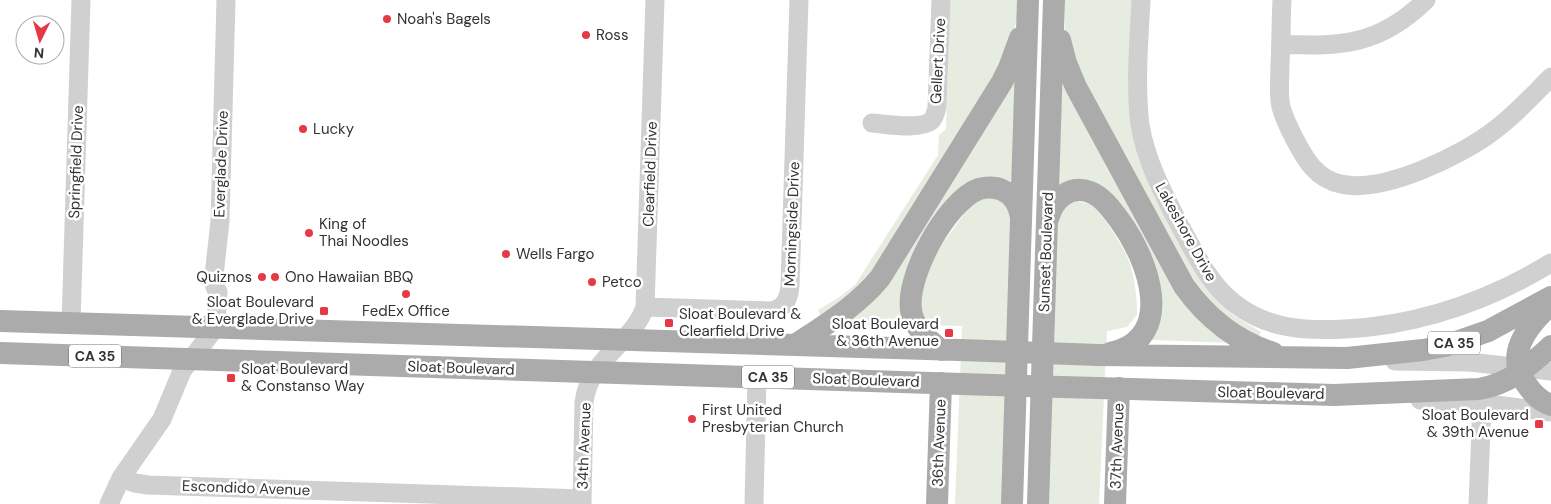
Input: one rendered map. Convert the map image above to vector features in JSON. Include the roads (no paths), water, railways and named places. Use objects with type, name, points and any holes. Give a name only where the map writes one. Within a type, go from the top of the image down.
[{"type":"main road","name":"Sunset Boulevard","points":[[1012,504],[1028,0]]},
{"type":"main road","points":[[795,345],[852,306],[880,278],[1002,82],[1019,41],[1028,0]]},
{"type":"main road","name":"Sunset Boulevard","points":[[1038,504],[1055,0]]},
{"type":"main road","points":[[1055,0],[1063,52],[1071,76],[1184,286],[1202,310],[1225,330],[1255,346],[1291,358]]},
{"type":"main road","points":[[950,350],[921,332],[912,316],[910,307],[910,296],[916,272],[932,241],[941,226],[961,202],[970,194],[980,189],[995,188],[1008,193],[1017,204],[1021,219]]},
{"type":"main road","points":[[1048,220],[1053,206],[1064,195],[1072,190],[1090,192],[1106,204],[1124,226],[1140,254],[1151,296],[1150,317],[1144,331],[1136,342],[1129,347],[1098,355]]},
{"type":"main road","name":"CA 35","points":[[0,321],[1098,355],[1347,358],[1433,349],[1464,340],[1497,327],[1551,297]]},
{"type":"main road","points":[[1551,305],[1530,325],[1519,347],[1521,369],[1534,394],[1551,405]]},
{"type":"main road","name":"CA 35","points":[[1334,395],[1479,389],[1506,382],[1551,346]]},
{"type":"main road","name":"Sloat Boulevard","points":[[0,353],[1334,395]]},
{"type":"main road","name":"36th Avenue","points":[[937,504],[950,383]]},
{"type":"main road","name":"37th Avenue","points":[[1109,388],[1115,504]]},
{"type":"street","name":"Springfield Drive","points":[[71,323],[81,0]]},
{"type":"street","name":"Everglade Drive","points":[[216,328],[218,292],[215,287],[214,276],[220,221],[226,0]]},
{"type":"street","name":"Clearfield Drive","points":[[622,340],[635,326],[645,308],[655,0]]},
{"type":"street","name":"Morningside Drive","points":[[645,308],[770,311],[780,308],[788,299],[799,0]]},
{"type":"street","name":"Gellert Drive","points":[[872,124],[917,125],[930,122],[933,118],[937,107],[941,0]]},
{"type":"street","name":"Lakeshore Drive","points":[[1141,0],[1138,98],[1140,126],[1147,154],[1164,196],[1205,271],[1222,292],[1241,309],[1267,321],[1295,328],[1333,329],[1388,324],[1429,316],[1469,304],[1512,285],[1551,263]]},
{"type":"street","points":[[1282,0],[1280,97],[1288,125],[1308,162],[1315,170],[1322,177],[1342,185],[1362,185],[1401,177],[1430,167],[1457,154],[1496,129],[1551,77]]},
{"type":"street","points":[[1281,44],[1331,45],[1361,40],[1402,21],[1426,0]]},
{"type":"street","points":[[109,504],[121,478],[162,419],[182,371],[216,328]]},
{"type":"street","name":"34th Avenue","points":[[582,502],[584,402],[586,392],[595,372],[622,340]]},
{"type":"street","points":[[1347,358],[1469,362],[1551,372]]},
{"type":"street","points":[[754,504],[757,377]]},
{"type":"street","name":"Sloat Boulevard","points":[[1334,395],[1482,404],[1551,412]]},
{"type":"street","points":[[1478,504],[1482,404]]},
{"type":"street","name":"Escondido Avenue","points":[[121,478],[148,485],[582,502]]},
{"type":"place","name":"Noah's Bagels","points":[[387,19]]},
{"type":"place","name":"Ross","points":[[586,35]]},
{"type":"place","name":"Lucky","points":[[303,129]]},
{"type":"place","name":"King of Thai Noodles","points":[[309,233]]},
{"type":"place","name":"Wells Fargo","points":[[506,254]]},
{"type":"place","name":"Quiznos","points":[[262,277]]},
{"type":"place","name":"Ono Hawaiian BBQ","points":[[275,277]]},
{"type":"place","name":"Petco","points":[[592,282]]},
{"type":"place","name":"FedEx Office","points":[[406,294]]},
{"type":"place","name":"Sloat Boulevard & Everglade Drive","points":[[324,311]]},
{"type":"place","name":"Sloat Boulevard & Clearfield Drive","points":[[669,323]]},
{"type":"place","name":"Sloat Boulevard & 36th Avenue","points":[[949,333]]},
{"type":"place","name":"Sloat Boulevard & Constanso Way","points":[[231,378]]},
{"type":"place","name":"First United Presbyterian Church","points":[[692,419]]},
{"type":"place","name":"Sloat Boulevard & 39th Avenue","points":[[1539,424]]}]
